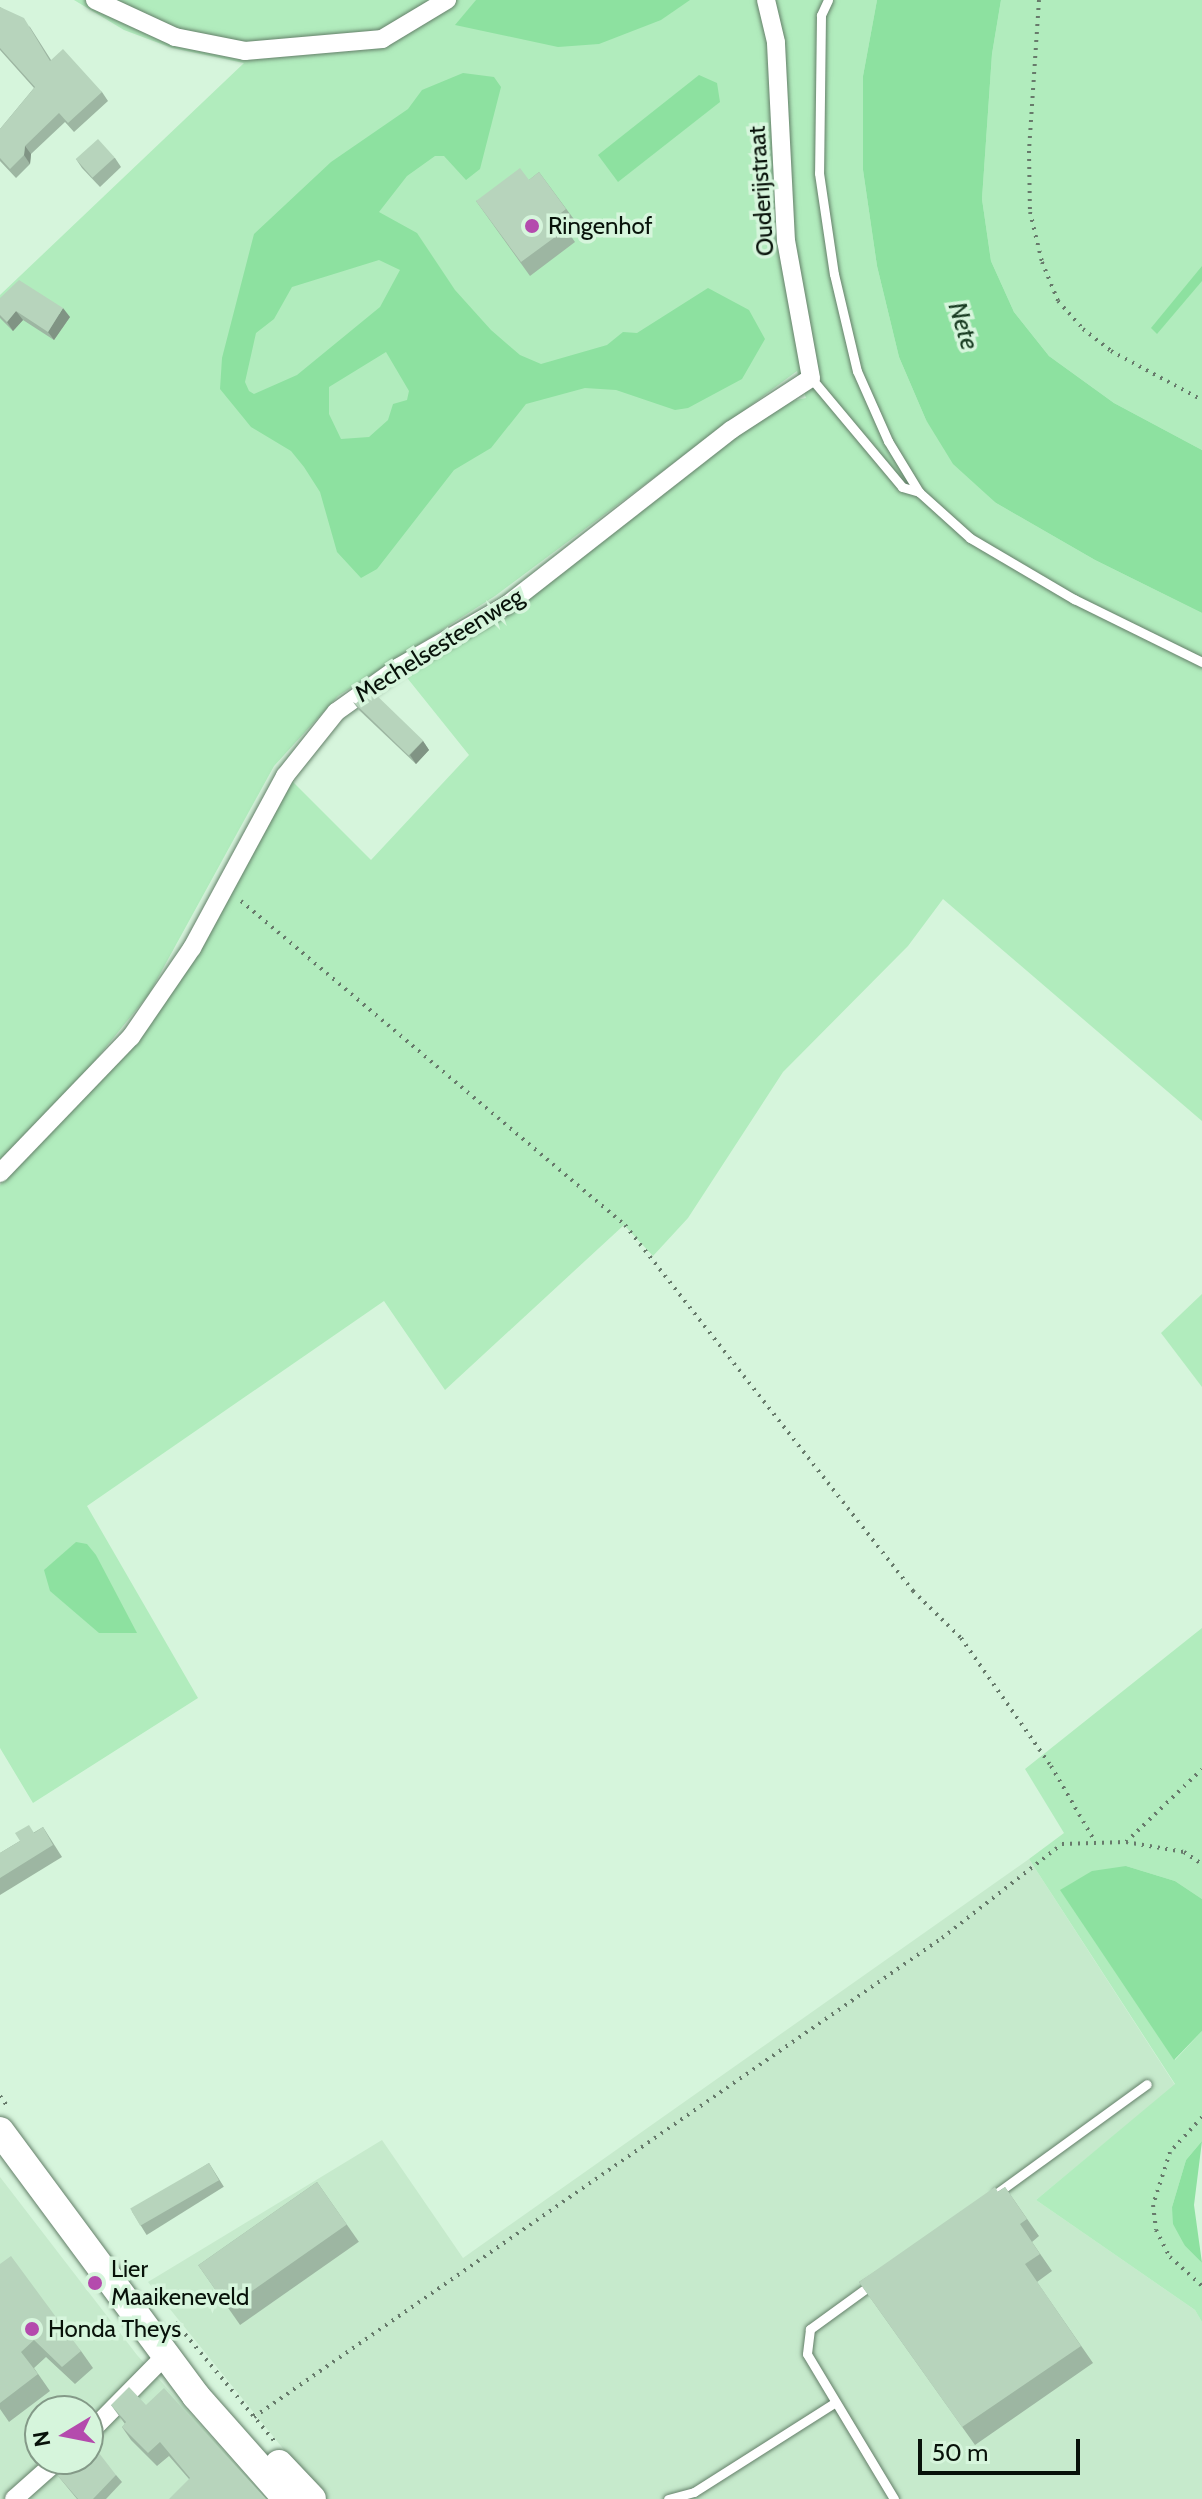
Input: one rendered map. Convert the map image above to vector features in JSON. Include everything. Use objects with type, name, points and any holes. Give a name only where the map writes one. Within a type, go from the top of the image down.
[{"type":"main road","points":[[0,2131],[166,2355],[287,2499]]},
{"type":"main road","points":[[166,2355],[312,2499]]},
{"type":"street","points":[[95,0],[175,37],[245,51],[382,39],[447,0]]},
{"type":"street","name":"Ouderijstraat","points":[[766,0],[776,42],[786,241],[811,378]]},
{"type":"street","name":"Mechelsesteenweg","points":[[0,1173],[131,1037],[226,888],[285,776],[336,712],[399,667],[507,605],[739,423],[811,378]]},
{"type":"street","points":[[104,2418],[166,2355]]},
{"type":"street","points":[[14,2499],[41,2475]]},
{"type":"lane","points":[[828,0],[821,15],[819,173],[834,274],[857,371],[888,441],[919,492],[970,538],[1074,599],[1202,662]]},
{"type":"lane","points":[[811,378],[902,487],[919,492]]},
{"type":"lane","points":[[991,2197],[1147,2084]]},
{"type":"lane","points":[[888,2272],[810,2329],[807,2354],[894,2499]]},
{"type":"lane","points":[[668,2499],[694,2492],[834,2403]]},
{"type":"path","points":[[1039,0],[1029,151],[1030,212],[1042,262],[1058,301],[1083,329],[1111,351],[1202,400]]},
{"type":"path","points":[[226,888],[625,1225],[913,1591],[961,1638],[1051,1766],[1094,1840]]},
{"type":"path","points":[[1126,1842],[1202,1769]]},
{"type":"path","points":[[254,2417],[942,1938],[1062,1844],[1094,1840],[1126,1842],[1184,1852],[1202,1864]]},
{"type":"path","points":[[1202,2117],[1170,2152],[1153,2205],[1156,2230],[1170,2257],[1202,2286]]},
{"type":"shaded area","points":[[74,0],[877,0],[863,76],[863,170],[877,266],[899,357],[926,420],[996,503],[1095,560],[1202,613],[1202,1121],[943,899],[908,946],[783,1072],[688,1218],[653,1256],[624,1225],[445,1390],[384,1301],[87,1506],[198,1698],[33,1803],[0,1748],[0,1185],[137,1042],[199,952],[292,781],[371,860],[469,755],[404,674],[735,436],[787,402],[806,398],[797,371],[495,596],[338,696],[274,766],[149,994],[80,1079],[0,1160],[0,295],[244,63],[172,48],[124,30]]},
{"type":"shaded area","points":[[1001,0],[1202,0],[1202,450],[1114,403],[1049,356],[1014,312],[991,261],[982,199],[992,54]]},
{"type":"shaded area","points":[[1202,1294],[1202,1387],[1161,1333]]},
{"type":"shaded area","points":[[1202,1628],[1202,1899],[1175,1881],[1126,1866],[1175,2060],[1202,2031],[1202,2141],[1186,2160],[1172,2207],[1185,2246],[1202,2263],[1202,2322],[1195,2310],[1036,2200],[1175,2084],[1029,1859],[1064,1833],[1025,1769]]},
{"type":"shaded area","points":[[1029,1859],[1175,2085],[1036,2200],[1195,2310],[1202,2322],[1202,2499],[324,2499],[148,2282],[382,2140],[463,2258]]},
{"type":"shaded area","points":[[0,2177],[137,2355],[267,2499],[0,2499]]},
{"type":"water","points":[[476,0],[690,0],[661,20],[599,44],[558,47],[455,25]]},
{"type":"water","name":"Nete","points":[[877,0],[1001,0],[992,54],[982,199],[991,261],[1014,312],[1049,356],[1114,403],[1202,450],[1202,613],[1095,560],[996,503],[953,464],[926,420],[899,357],[877,266],[863,170],[863,76]]},
{"type":"water","points":[[463,73],[494,77],[501,87],[480,169],[466,180],[444,156],[435,156],[407,176],[379,212],[417,233],[455,290],[491,330],[520,355],[541,364],[607,345],[623,332],[637,333],[708,288],[749,310],[765,339],[742,379],[688,408],[675,410],[616,390],[585,388],[526,404],[491,448],[454,470],[377,569],[361,578],[337,552],[320,492],[304,467],[291,451],[251,427],[220,389],[222,358],[254,234],[331,162],[408,109],[422,90]],"holes":[[[379,260],[400,270],[380,307],[297,375],[254,394],[249,391],[245,382],[256,333],[274,319],[292,287]],[[386,352],[409,391],[407,400],[393,404],[388,420],[369,437],[341,439],[329,414],[329,387]]]},
{"type":"water","points":[[699,75],[717,83],[720,102],[618,182],[598,155]]},
{"type":"water","points":[[1202,266],[1202,281],[1157,334],[1151,328]]},
{"type":"water","points":[[76,1542],[87,1544],[96,1555],[137,1633],[99,1633],[50,1591],[44,1570]]},
{"type":"water","points":[[1126,1866],[1175,1881],[1202,1899],[1202,2031],[1174,2060],[1060,1890],[1092,1871]]},
{"type":"water","points":[[1202,2141],[1194,2205],[1202,2263],[1185,2246],[1173,2224],[1172,2207],[1186,2160]]},
{"type":"building","points":[[0,7],[24,18],[50,61],[63,49],[102,92],[68,123],[59,113],[25,146],[24,155],[10,169],[0,158],[0,129],[35,87],[0,48]]},
{"type":"building","points":[[98,139],[115,158],[92,178],[76,159]]},
{"type":"building","name":"Ringenhof","points":[[520,168],[529,180],[539,172],[566,209],[557,216],[566,229],[521,262],[476,201]]},
{"type":"building","points":[[19,280],[63,308],[48,332],[16,311],[7,322],[0,315],[0,298]]},
{"type":"building","points":[[370,689],[423,740],[409,756],[355,704]]},
{"type":"building","points":[[29,1825],[34,1833],[43,1827],[53,1845],[0,1878],[0,1853],[20,1841],[15,1833]]},
{"type":"building","points":[[209,2163],[219,2180],[140,2226],[130,2208]]},
{"type":"building","points":[[317,2182],[347,2225],[228,2308],[198,2265]]},
{"type":"building","points":[[995,2187],[998,2192],[1005,2187],[1027,2219],[1020,2224],[1040,2254],[1025,2264],[1081,2346],[962,2427],[859,2282]]},
{"type":"building","name":"Honda Theys","points":[[11,2256],[81,2351],[62,2367],[34,2340],[21,2352],[38,2374],[0,2403],[0,2264]]},
{"type":"building","points":[[129,2387],[146,2405],[164,2388],[266,2499],[169,2499],[190,2478],[160,2442],[148,2453],[122,2427],[126,2422],[111,2405]]},
{"type":"building","points":[[104,2460],[116,2475],[93,2499],[78,2499],[58,2476],[104,2475]]},
{"type":"place","name":"Ringenhof","points":[[532,226]]},
{"type":"place","name":"Lier Maaikeneveld","points":[[95,2283]]},
{"type":"place","name":"Honda Theys","points":[[32,2329]]}]
